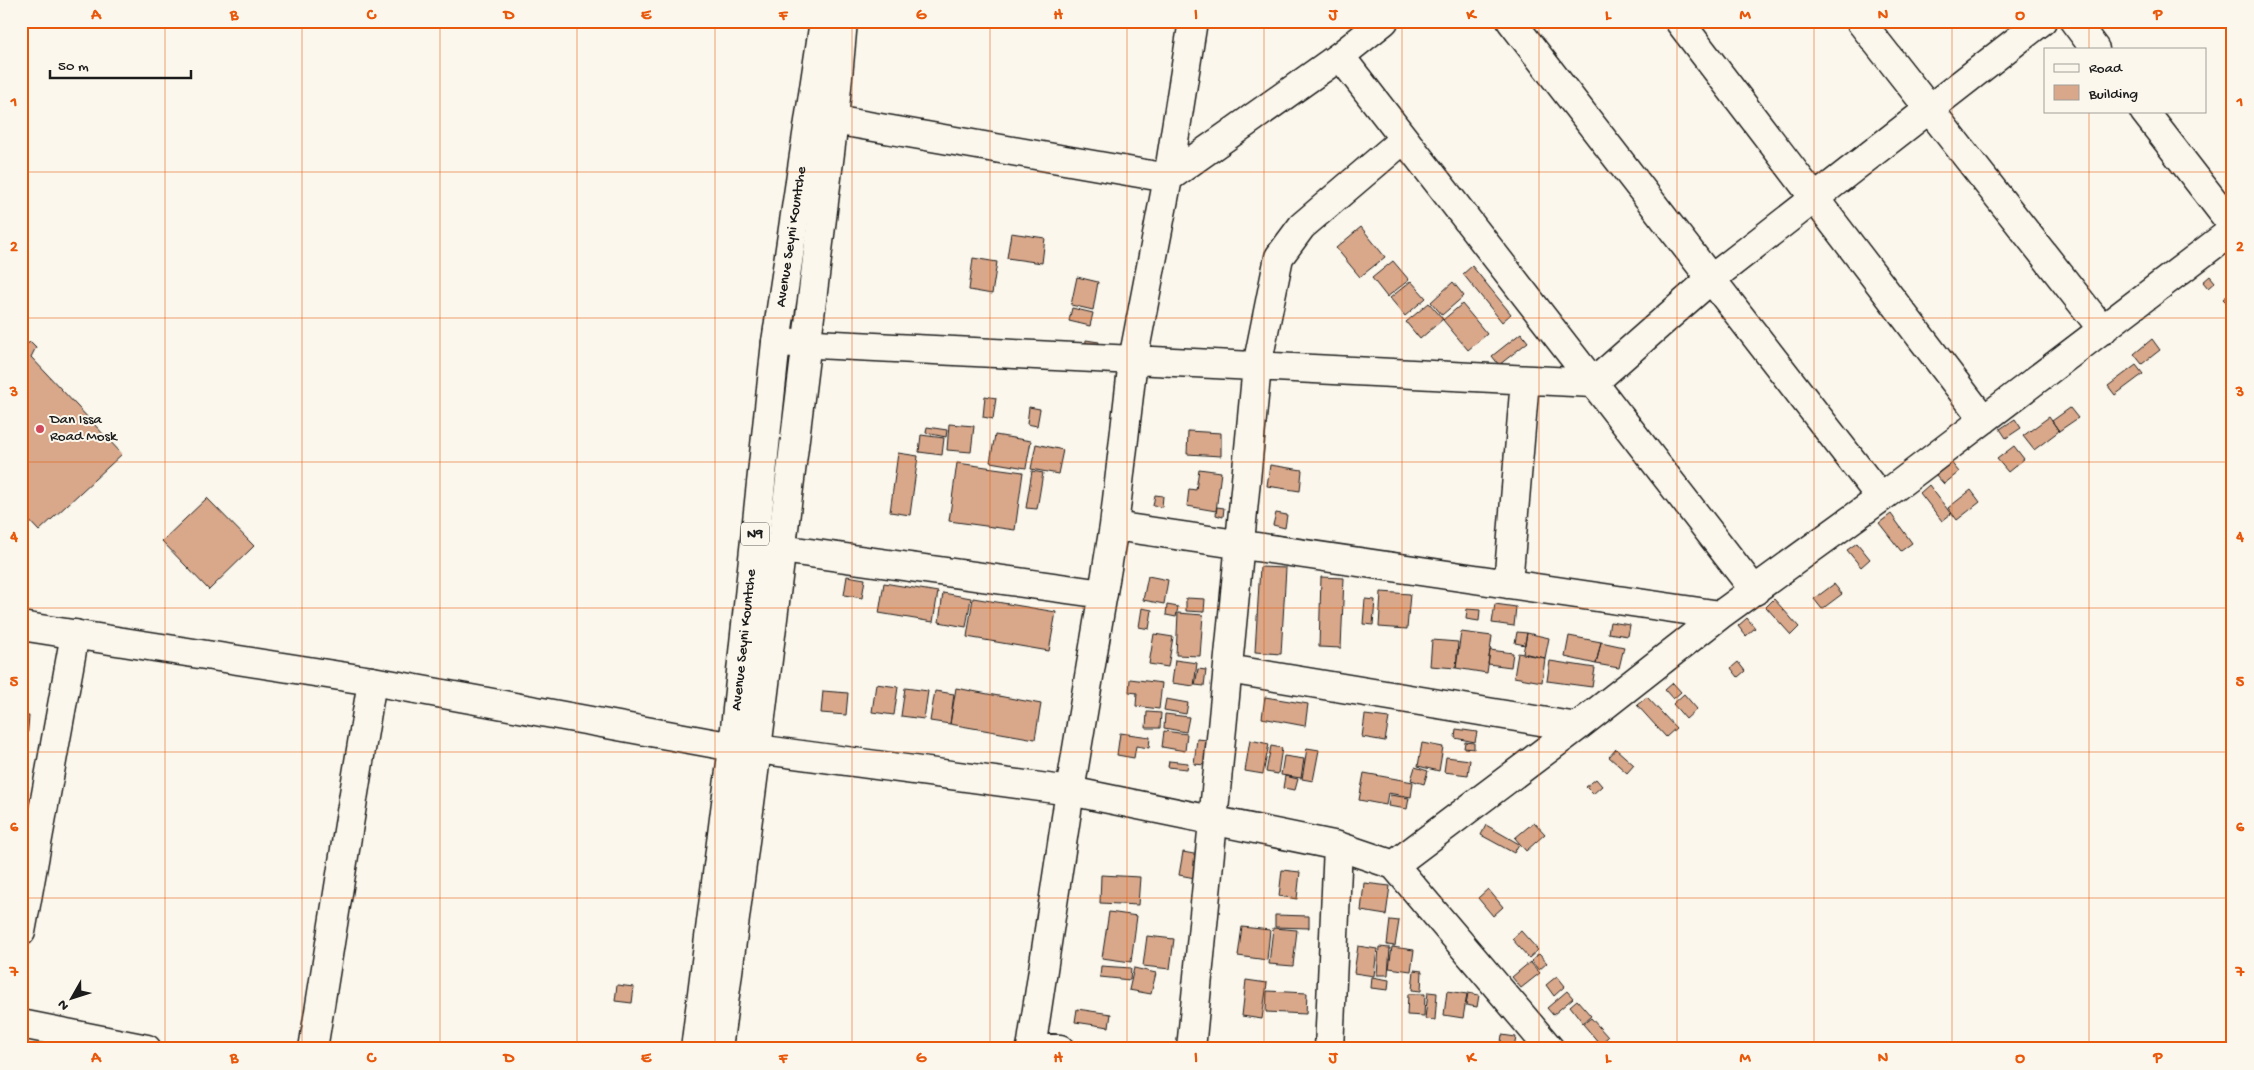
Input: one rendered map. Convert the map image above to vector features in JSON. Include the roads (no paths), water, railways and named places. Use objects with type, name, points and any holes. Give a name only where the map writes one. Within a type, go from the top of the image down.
[{"type":"main road","name":"Avenue Seyni Kountche","points":[[718,1049],[745,748],[776,342],[824,21]]},
{"type":"main road","name":"Avenue Seyni Kountche","points":[[695,1049],[745,748],[781,549],[834,120],[843,21]]},
{"type":"main road","points":[[1060,1049],[1031,1048],[1070,791],[1114,526],[1133,360],[1168,178],[1193,21]]},
{"type":"main road","points":[[834,120],[1168,178],[1340,56],[1384,21]]},
{"type":"main road","points":[[1511,21],[1881,498]]},
{"type":"main road","points":[[1679,21],[1813,199],[1984,420]]},
{"type":"main road","points":[[1860,21],[2103,330]]},
{"type":"main road","points":[[776,342],[1593,383],[1711,279],[2042,21]]},
{"type":"main road","points":[[2074,21],[2094,48]]},
{"type":"main road","points":[[1340,56],[1755,591]]},
{"type":"main road","points":[[2145,112],[2233,226]]},
{"type":"main road","points":[[1191,1049],[1257,366],[1279,256],[1302,226],[1404,139]]},
{"type":"main road","points":[[1394,865],[1577,727],[1720,615],[1881,498],[2233,230]]},
{"type":"main road","points":[[1508,584],[1525,380]]},
{"type":"main road","points":[[1114,526],[1720,615]]},
{"type":"main road","points":[[781,549],[1103,594]]},
{"type":"main road","points":[[21,626],[372,681],[745,748],[1070,791],[1338,846],[1394,865],[1550,1049]]},
{"type":"main road","points":[[21,932],[30,832],[75,634]]},
{"type":"main road","points":[[1228,669],[1577,727]]},
{"type":"main road","points":[[313,1049],[372,681]]},
{"type":"main road","points":[[1329,1049],[1338,846]]},
{"type":"main road","points":[[21,1024],[147,1049]]},
{"type":"place","name":"Dan Issa Road Mosk","points":[[40,429]]}]
